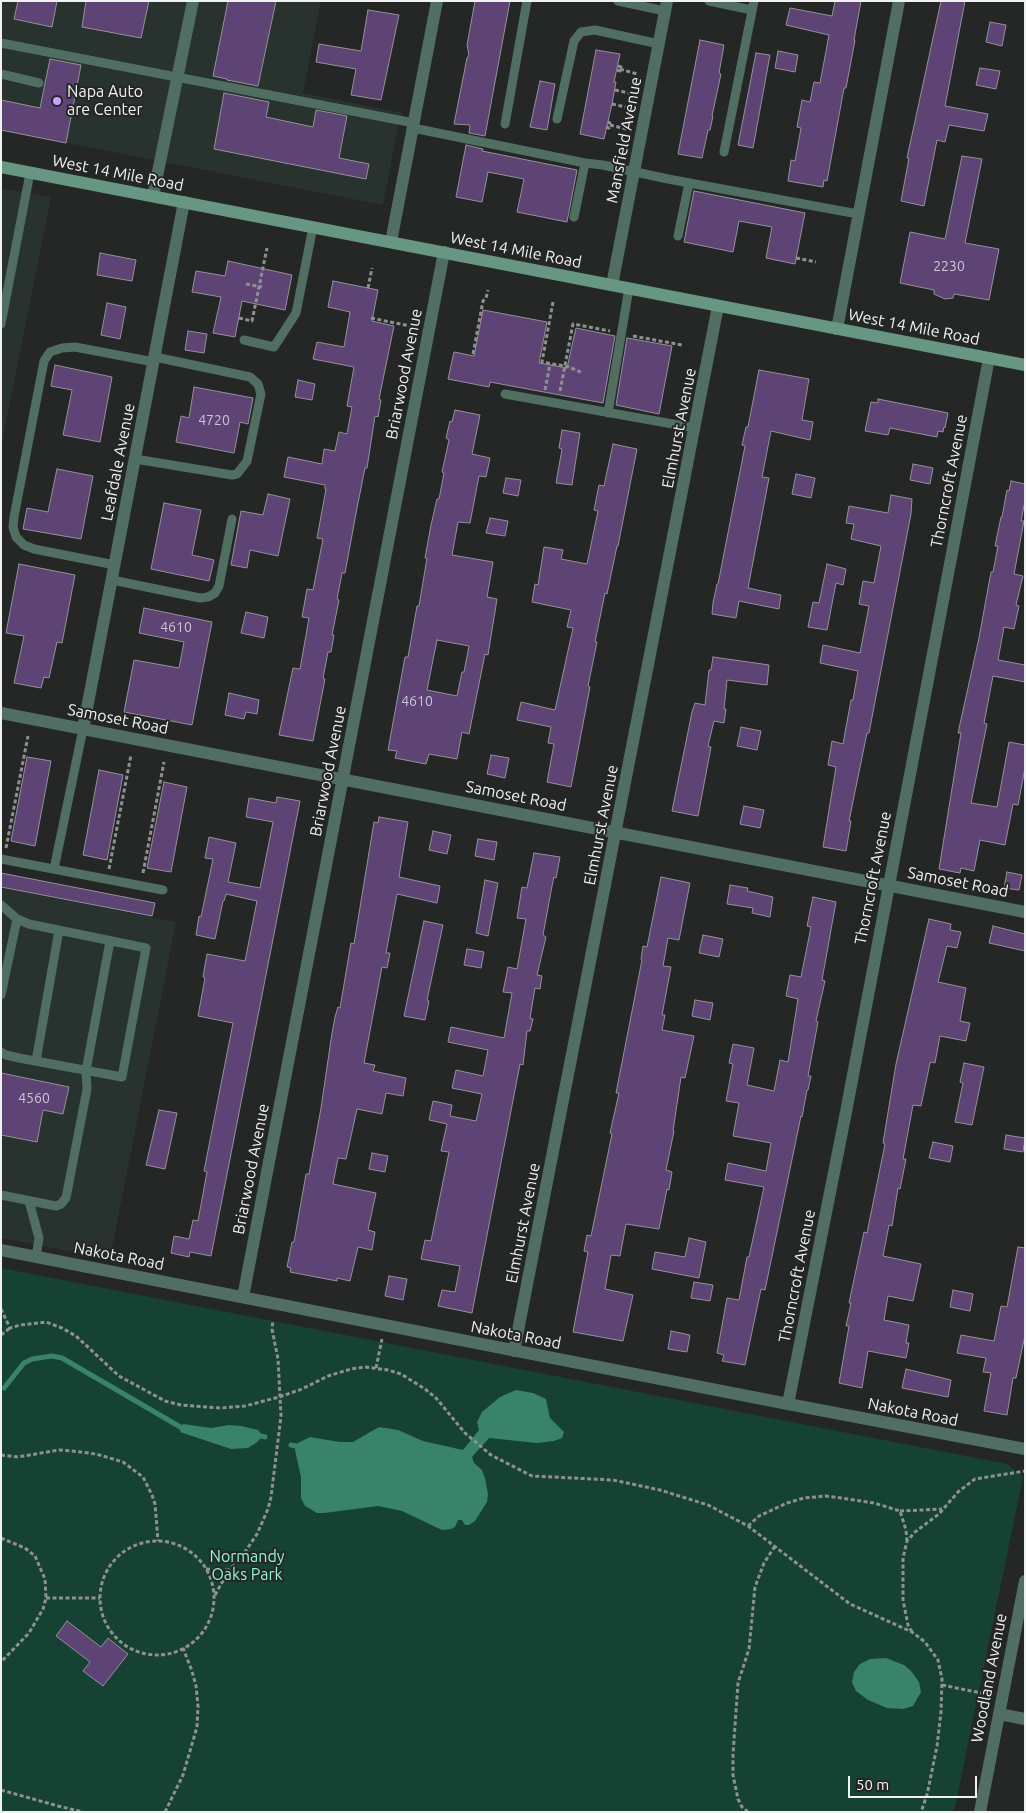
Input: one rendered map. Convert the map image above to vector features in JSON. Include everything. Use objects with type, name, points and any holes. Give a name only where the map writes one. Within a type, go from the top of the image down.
[{"type":"main road","name":"West 14 Mile Road","points":[[1,167],[1025,365]]},
{"type":"street","points":[[153,196],[193,1]]},
{"type":"street","points":[[390,242],[437,1]]},
{"type":"street","points":[[836,329],[899,1]]},
{"type":"street","name":"Mansfield Avenue","points":[[612,285],[666,6]]},
{"type":"street","name":"Leafdale Avenue","points":[[83,729],[184,202]]},
{"type":"street","name":"Briarwood Avenue","points":[[243,1297],[444,252]]},
{"type":"street","name":"Elmhurst Avenue","points":[[514,1351],[718,306]]},
{"type":"street","name":"Thorncroft Avenue","points":[[788,1404],[989,358]]},
{"type":"street","name":"Samoset Road","points":[[1,713],[1025,912]]},
{"type":"street","name":"Nakota Road","points":[[1,1250],[1025,1449]]},
{"type":"street","name":"Woodland Avenue","points":[[980,1812],[1025,1580]]},
{"type":"street","points":[[999,1714],[1025,1719]]},
{"type":"lane","points":[[505,124],[527,1]]},
{"type":"lane","points":[[618,1],[666,6]]},
{"type":"lane","points":[[709,1],[753,6],[724,152]]},
{"type":"lane","points":[[557,119],[574,41],[581,32],[595,30],[659,44]]},
{"type":"lane","points":[[1,43],[414,125],[585,163],[858,214]]},
{"type":"lane","points":[[1,74],[39,83]]},
{"type":"lane","points":[[574,216],[585,163]]},
{"type":"lane","points":[[1,324],[3,305],[30,173]]},
{"type":"lane","points":[[678,236],[689,183]]},
{"type":"lane","points":[[244,340],[274,347],[296,313],[313,227]]},
{"type":"lane","points":[[608,413],[629,288]]},
{"type":"lane","points":[[114,565],[34,549],[24,545],[16,537],[13,527],[14,517],[44,361],[50,352],[62,348],[75,347],[155,359],[250,377],[258,384],[261,394],[247,461],[237,474],[232,475],[135,459]]},
{"type":"lane","points":[[505,394],[695,428]]},
{"type":"lane","points":[[112,580],[200,598],[208,597],[215,593],[219,586],[232,519]]},
{"type":"lane","points":[[54,870],[83,729]]},
{"type":"lane","points":[[1,859],[163,890]]},
{"type":"lane","points":[[1,905],[17,919],[29,924],[146,948],[122,1077],[6,1055],[1,1052]]},
{"type":"lane","points":[[1,995],[17,919]]},
{"type":"lane","points":[[36,1061],[59,930]]},
{"type":"lane","points":[[1,1195],[56,1206],[61,1204],[66,1198],[87,1089],[86,1071],[110,941]]},
{"type":"lane","points":[[29,1201],[39,1238],[36,1257]]},
{"type":"path","points":[[619,69],[637,74]]},
{"type":"path","points":[[615,90],[633,94]]},
{"type":"path","points":[[612,104],[630,108]]},
{"type":"path","points":[[608,125],[626,129]]},
{"type":"path","points":[[239,318],[252,321],[266,248]]},
{"type":"path","points":[[796,258],[816,262]]},
{"type":"path","points":[[368,288],[372,268]]},
{"type":"path","points":[[246,284],[260,287]]},
{"type":"path","points":[[473,354],[483,301],[488,290]]},
{"type":"path","points":[[553,302],[542,362],[564,366],[583,373]]},
{"type":"path","points":[[370,318],[415,327]]},
{"type":"path","points":[[558,403],[573,324],[682,345]]},
{"type":"path","points":[[544,401],[550,364]]},
{"type":"path","points":[[7,841],[28,736]]},
{"type":"path","points":[[110,861],[131,755]]},
{"type":"path","points":[[144,867],[164,762]]},
{"type":"path","points":[[1,1309],[10,1328]]},
{"type":"path","points":[[214,1596],[210,1577],[206,1569],[191,1552],[181,1546],[158,1541],[134,1545],[114,1559],[102,1580],[100,1598],[102,1616],[108,1627],[124,1645],[135,1651],[147,1654],[165,1654],[183,1648],[192,1642],[207,1625],[214,1596],[229,1570],[249,1547],[268,1509],[280,1424],[278,1359],[272,1330],[273,1320]]},
{"type":"path","points":[[1,1335],[10,1328],[20,1324],[46,1322],[76,1336],[119,1376],[165,1401],[200,1408],[244,1406],[279,1397],[302,1389],[328,1376],[351,1369],[376,1368],[401,1374],[436,1398],[471,1439],[491,1455],[532,1476],[613,1480],[660,1490],[708,1505],[748,1526],[850,1604],[912,1632],[924,1642],[938,1660],[942,1685],[941,1712],[937,1746],[927,1794],[921,1812]]},
{"type":"path","points":[[376,1368],[382,1338]]},
{"type":"path","points":[[1,1455],[18,1457],[58,1450],[96,1454],[123,1462],[143,1477],[152,1495],[155,1504],[158,1541]]},
{"type":"path","points":[[907,1541],[943,1509],[958,1492],[975,1479],[1025,1471]]},
{"type":"path","points":[[748,1526],[759,1516],[787,1503],[804,1498],[826,1496],[874,1503],[900,1511],[943,1509]]},
{"type":"path","points":[[900,1511],[906,1530],[907,1541],[903,1558],[903,1600],[908,1625],[912,1632]]},
{"type":"path","points":[[1,1538],[25,1548],[35,1556],[45,1579],[46,1598],[43,1609],[29,1632],[1,1662]]},
{"type":"path","points":[[748,1812],[742,1807],[738,1799],[733,1775],[738,1683],[749,1649],[755,1587],[764,1563],[775,1546]]},
{"type":"path","points":[[206,1569],[229,1570]]},
{"type":"path","points":[[46,1598],[100,1598]]},
{"type":"path","points":[[165,1812],[183,1775],[196,1727],[198,1706],[196,1686],[183,1648]]},
{"type":"path","points":[[942,1685],[982,1693]]},
{"type":"path","points":[[1,1790],[83,1812]]},
{"type":"shaded area","points":[[1,1],[321,1],[303,93],[403,113],[398,127],[383,205],[1,130]]},
{"type":"shaded area","points":[[1,188],[51,197],[1,448]]},
{"type":"shaded area","points":[[1,888],[176,922],[110,1259],[1,1238]]},
{"type":"shaded area","points":[[516,1390],[533,1393],[546,1399],[550,1418],[564,1432],[562,1438],[537,1443],[489,1438],[472,1457],[474,1463],[482,1470],[485,1478],[488,1494],[487,1502],[475,1521],[469,1525],[465,1525],[462,1520],[458,1520],[455,1527],[442,1530],[402,1511],[378,1506],[317,1513],[305,1506],[301,1498],[301,1477],[295,1450],[296,1444],[310,1437],[340,1442],[353,1442],[379,1427],[398,1430],[423,1441],[463,1450],[479,1430],[477,1422],[482,1412],[500,1397]]},
{"type":"shaded area","points":[[183,1424],[211,1428],[229,1425],[241,1426],[258,1430],[262,1435],[256,1443],[248,1448],[231,1449],[180,1432]]},
{"type":"shaded area","points":[[886,1658],[904,1665],[919,1682],[921,1692],[913,1706],[903,1709],[887,1708],[868,1700],[856,1691],[852,1682],[854,1672],[860,1664],[870,1659]]},
{"type":"green space","name":"Normandy Oaks Park","points":[[1,1268],[1007,1464],[1023,1477],[954,1812],[1,1812]]},
{"type":"building","points":[[18,1],[57,1],[52,27],[14,19]]},
{"type":"building","points":[[86,1],[149,1],[141,38],[82,27]]},
{"type":"building","points":[[228,1],[276,1],[258,86],[213,76]]},
{"type":"building","points":[[475,1],[510,1],[485,136],[469,133],[470,125],[454,124],[469,55],[467,45]]},
{"type":"building","points":[[835,1],[861,1],[827,181],[824,180],[823,187],[788,181],[791,160],[795,161],[801,128],[797,127],[802,100],[810,102],[814,82],[820,83],[829,35],[786,25],[790,8],[832,16]]},
{"type":"building","points":[[941,1],[965,1],[945,106],[988,114],[984,131],[949,125],[945,142],[937,140],[924,206],[901,201],[909,158],[907,158]]},
{"type":"building","points":[[368,10],[399,15],[381,100],[351,95],[356,69],[316,62],[319,44],[361,51]]},
{"type":"building","points":[[990,22],[1006,25],[1002,46],[986,42]]},
{"type":"building","points":[[700,40],[724,45],[713,116],[702,158],[678,154]]},
{"type":"building","points":[[596,50],[620,54],[604,139],[580,134]]},
{"type":"building","points":[[778,51],[798,55],[795,72],[775,68]]},
{"type":"building","points":[[756,53],[770,55],[753,148],[738,145]]},
{"type":"building","points":[[50,59],[81,65],[66,143],[1,130],[1,100],[40,108]]},
{"type":"building","points":[[980,68],[1000,71],[996,89],[976,85]]},
{"type":"building","points":[[540,81],[555,84],[547,130],[530,127]]},
{"type":"building","points":[[224,93],[269,102],[266,117],[313,127],[316,110],[347,116],[339,158],[369,164],[366,179],[214,149]]},
{"type":"building","points":[[466,145],[483,149],[482,151],[577,170],[567,222],[517,212],[524,179],[488,172],[482,202],[456,197]]},
{"type":"building","points":[[962,156],[982,159],[965,243],[999,249],[989,300],[954,294],[953,298],[945,299],[934,294],[934,290],[900,283],[910,232],[945,239]]},
{"type":"building","points":[[694,191],[805,213],[795,264],[766,258],[772,227],[739,221],[733,252],[684,242]]},
{"type":"building","points":[[100,253],[136,260],[132,281],[97,275]]},
{"type":"building","points":[[228,261],[292,275],[285,310],[242,301],[235,337],[213,333],[221,297],[192,292],[196,271],[225,276]]},
{"type":"building","points":[[333,281],[378,290],[372,321],[394,326],[379,399],[381,400],[378,417],[375,416],[367,468],[365,468],[345,573],[342,573],[332,635],[334,635],[331,652],[328,652],[323,678],[325,679],[313,741],[279,735],[293,668],[300,669],[309,618],[302,617],[307,589],[313,590],[323,539],[317,538],[326,489],[325,485],[284,477],[288,457],[322,464],[324,449],[335,451],[339,432],[347,434],[352,407],[347,406],[354,367],[313,359],[317,342],[344,347],[350,312],[328,307]]},
{"type":"building","points":[[107,303],[126,307],[120,339],[101,335]]},
{"type":"building","points":[[483,310],[547,322],[539,363],[567,368],[576,328],[615,336],[603,403],[490,382],[489,387],[448,379],[454,352],[474,356]]},
{"type":"building","points":[[188,331],[207,334],[204,353],[185,350]]},
{"type":"building","points":[[627,338],[672,346],[659,414],[616,405]]},
{"type":"building","points":[[55,365],[112,377],[100,442],[63,435],[72,390],[51,386]]},
{"type":"building","points":[[759,370],[809,379],[802,420],[813,422],[810,440],[771,431],[762,477],[769,478],[748,588],[781,595],[779,609],[739,601],[736,618],[712,614],[713,603],[745,446],[742,445],[746,427],[748,427]]},
{"type":"building","points":[[298,380],[315,384],[312,400],[295,397]]},
{"type":"building","points":[[194,387],[253,398],[248,424],[240,422],[234,453],[176,442],[181,416],[189,418]]},
{"type":"building","points":[[878,399],[948,413],[945,428],[943,432],[938,431],[937,437],[890,428],[888,435],[865,431],[871,402],[878,403]]},
{"type":"building","points":[[455,410],[480,415],[472,454],[490,458],[486,477],[479,476],[470,523],[458,522],[452,555],[493,562],[487,597],[497,599],[488,655],[485,654],[469,734],[462,732],[457,759],[429,754],[426,764],[395,758],[397,751],[388,750],[405,657],[408,657],[417,606],[419,606],[431,525],[444,473],[442,472],[449,440],[446,438],[450,421],[452,422]],"holes":[[[437,640],[469,646],[457,696],[427,690]]]},
{"type":"building","points":[[562,430],[580,433],[572,485],[556,483],[562,449],[559,448]]},
{"type":"building","points":[[613,444],[637,449],[618,546],[607,594],[605,593],[595,642],[597,642],[588,686],[590,687],[571,787],[547,782],[554,744],[548,743],[551,727],[517,720],[521,702],[555,710],[573,628],[567,627],[571,610],[532,602],[535,584],[538,585],[544,547],[563,550],[561,559],[587,564],[598,511],[594,510],[599,485],[604,486]]},
{"type":"building","points":[[913,464],[933,468],[930,484],[910,480]]},
{"type":"building","points":[[57,469],[93,476],[81,539],[23,529],[27,508],[48,512]]},
{"type":"building","points":[[796,474],[815,478],[811,498],[792,494]]},
{"type":"building","points":[[506,478],[521,480],[518,496],[503,493]]},
{"type":"building","points":[[1011,481],[1025,484],[1025,501],[1021,521],[1024,521],[1014,574],[1023,576],[1016,605],[1019,606],[1014,629],[1004,627],[998,660],[1025,665],[1025,682],[993,676],[984,723],[987,724],[971,803],[997,807],[1009,742],[1025,745],[1025,768],[1018,805],[1013,804],[1005,845],[980,840],[974,871],[961,868],[960,873],[939,869],[961,733],[958,733],[991,572],[993,572],[998,546],[995,546],[1001,517]]},
{"type":"building","points":[[268,494],[290,499],[278,556],[250,550],[247,568],[231,565],[241,511],[263,515]]},
{"type":"building","points":[[891,495],[912,499],[911,514],[869,733],[867,733],[849,821],[851,821],[846,851],[823,847],[836,767],[828,765],[832,741],[843,744],[858,671],[820,663],[823,645],[860,653],[869,606],[859,604],[863,581],[874,583],[881,546],[851,539],[854,524],[846,523],[849,506],[888,513]]},
{"type":"building","points":[[164,503],[201,510],[192,555],[214,560],[209,581],[151,569]]},
{"type":"building","points":[[490,518],[508,521],[505,536],[486,533]]},
{"type":"building","points":[[19,564],[75,575],[62,643],[57,642],[49,678],[44,677],[41,688],[14,683],[24,636],[6,633]]},
{"type":"building","points":[[827,564],[846,569],[843,585],[836,583],[827,630],[808,627],[813,602],[819,603]]},
{"type":"building","points":[[144,608],[212,622],[192,725],[124,712],[134,660],[179,668],[184,642],[139,633]]},
{"type":"building","points":[[246,612],[268,617],[264,638],[241,633]]},
{"type":"building","points":[[713,657],[769,665],[767,685],[727,680],[724,723],[714,721],[708,746],[711,747],[698,816],[672,811],[692,712],[695,703],[705,705],[709,670],[711,670]]},
{"type":"building","points":[[229,693],[259,700],[257,714],[246,712],[244,719],[225,715]]},
{"type":"building","points":[[741,727],[761,731],[757,750],[737,746]]},
{"type":"building","points":[[491,755],[509,758],[505,778],[487,774]]},
{"type":"building","points":[[27,757],[51,761],[35,846],[11,841]]},
{"type":"building","points":[[99,770],[123,775],[107,860],[83,855]]},
{"type":"building","points":[[164,782],[187,787],[171,872],[147,868]]},
{"type":"building","points":[[277,797],[300,801],[211,1256],[190,1252],[189,1257],[171,1253],[174,1236],[189,1239],[193,1220],[198,1221],[207,1172],[204,1171],[233,1023],[198,1016],[207,954],[245,961],[257,901],[226,894],[215,939],[196,935],[213,859],[205,858],[209,837],[236,843],[228,882],[260,888],[273,822],[246,817],[249,798],[276,803]]},
{"type":"building","points":[[744,806],[764,810],[760,828],[740,824]]},
{"type":"building","points":[[379,817],[408,822],[399,877],[440,886],[437,903],[397,894],[386,953],[390,953],[387,968],[382,967],[364,1063],[375,1065],[373,1071],[406,1078],[403,1096],[386,1093],[382,1114],[357,1109],[346,1159],[338,1158],[333,1184],[376,1193],[368,1230],[375,1232],[372,1250],[358,1247],[350,1281],[337,1278],[337,1281],[290,1272],[291,1268],[287,1267],[292,1242],[294,1242],[306,1174],[309,1174],[335,1017],[338,1007],[340,1008],[351,943],[354,944],[374,822],[378,823]]},
{"type":"building","points":[[433,831],[451,835],[447,854],[429,850]]},
{"type":"building","points":[[478,839],[497,842],[494,860],[475,856]]},
{"type":"building","points":[[534,853],[560,857],[556,878],[554,877],[552,886],[543,935],[546,937],[537,975],[542,976],[540,989],[535,988],[530,1018],[533,1019],[530,1031],[527,1031],[523,1065],[520,1064],[472,1313],[438,1306],[442,1290],[455,1292],[460,1266],[421,1259],[425,1240],[431,1241],[449,1152],[441,1151],[447,1124],[429,1120],[433,1101],[452,1105],[450,1116],[476,1121],[482,1094],[452,1088],[456,1070],[483,1076],[488,1050],[448,1042],[451,1027],[504,1038],[512,993],[503,992],[508,967],[517,969],[526,919],[517,918],[522,887],[527,888]]},
{"type":"building","points":[[1007,872],[1022,875],[1019,890],[1004,888]]},
{"type":"building","points":[[1,873],[155,903],[152,916],[1,887]]},
{"type":"building","points":[[661,877],[690,883],[679,940],[668,938],[663,966],[671,967],[662,1015],[665,1015],[662,1030],[694,1036],[685,1078],[681,1077],[674,1131],[666,1170],[672,1172],[659,1229],[626,1224],[620,1256],[611,1255],[605,1289],[633,1295],[623,1341],[573,1332],[588,1252],[584,1251],[587,1235],[591,1236],[612,1134],[610,1133],[619,1093],[616,1093],[642,960],[643,946],[647,947]]},
{"type":"building","points":[[485,880],[498,883],[488,936],[476,933]]},
{"type":"building","points":[[730,885],[748,888],[747,891],[773,897],[770,917],[752,913],[753,908],[727,904]]},
{"type":"building","points":[[813,897],[836,902],[822,980],[825,981],[816,1021],[818,1022],[808,1076],[811,1076],[765,1290],[761,1289],[745,1365],[722,1361],[724,1355],[717,1353],[727,1298],[739,1300],[764,1187],[725,1180],[728,1163],[766,1171],[771,1143],[733,1136],[739,1103],[726,1101],[733,1064],[729,1063],[733,1044],[754,1048],[747,1085],[774,1091],[780,1060],[788,1062],[798,999],[786,996],[790,975],[801,977],[811,927],[807,926]]},
{"type":"building","points":[[929,919],[951,924],[950,930],[961,932],[957,948],[947,946],[938,982],[966,988],[960,1021],[970,1023],[966,1041],[940,1036],[935,1063],[930,1063],[921,1106],[913,1105],[903,1159],[906,1159],[900,1189],[898,1188],[892,1226],[889,1225],[883,1256],[921,1264],[913,1301],[888,1296],[884,1320],[909,1325],[906,1343],[909,1343],[906,1358],[868,1351],[862,1388],[839,1383],[849,1326],[846,1326],[851,1303],[849,1303],[864,1232],[867,1233],[885,1144],[883,1143],[896,1064]]},
{"type":"building","points":[[424,921],[443,925],[427,1000],[429,1001],[425,1020],[404,1016]]},
{"type":"building","points":[[993,926],[1025,934],[1025,951],[989,943]]},
{"type":"building","points":[[703,935],[723,939],[719,957],[699,953]]},
{"type":"building","points":[[467,949],[484,952],[481,968],[464,965]]},
{"type":"building","points":[[695,1000],[713,1003],[710,1020],[692,1016]]},
{"type":"building","points":[[964,1063],[984,1067],[972,1125],[955,1122],[963,1083],[960,1082]]},
{"type":"building","points":[[1,1073],[69,1087],[63,1114],[43,1110],[37,1142],[1,1135]]},
{"type":"building","points":[[159,1110],[177,1113],[165,1169],[146,1165]]},
{"type":"building","points":[[1006,1135],[1025,1138],[1023,1152],[1004,1149]]},
{"type":"building","points":[[933,1142],[953,1146],[950,1162],[929,1158]]},
{"type":"building","points":[[372,1153],[388,1156],[385,1172],[369,1169]]},
{"type":"building","points":[[689,1238],[706,1242],[699,1278],[652,1269],[655,1252],[685,1257]]},
{"type":"building","points":[[1018,1247],[1025,1248],[1025,1335],[1016,1378],[1013,1378],[1007,1415],[984,1411],[991,1373],[983,1372],[986,1358],[957,1353],[961,1335],[994,1341],[1001,1306],[1007,1307]]},
{"type":"building","points":[[389,1276],[407,1279],[403,1300],[385,1296]]},
{"type":"building","points":[[694,1282],[713,1285],[710,1301],[691,1298]]},
{"type":"building","points":[[953,1290],[973,1294],[970,1311],[950,1307]]},
{"type":"building","points":[[671,1331],[690,1335],[687,1352],[668,1349]]},
{"type":"building","points":[[906,1369],[951,1380],[948,1397],[902,1388]]},
{"type":"building","points":[[67,1621],[101,1647],[108,1638],[128,1654],[103,1686],[83,1671],[90,1662],[56,1636]]},
{"type":"waterway","points":[[4,1388],[24,1363],[32,1359],[52,1356],[62,1358],[182,1428]]},
{"type":"waterway","points":[[261,1436],[265,1437]]},
{"type":"waterway","points":[[291,1445],[296,1446]]},
{"type":"place","name":"Napa Auto are Center","points":[[57,101]]}]
